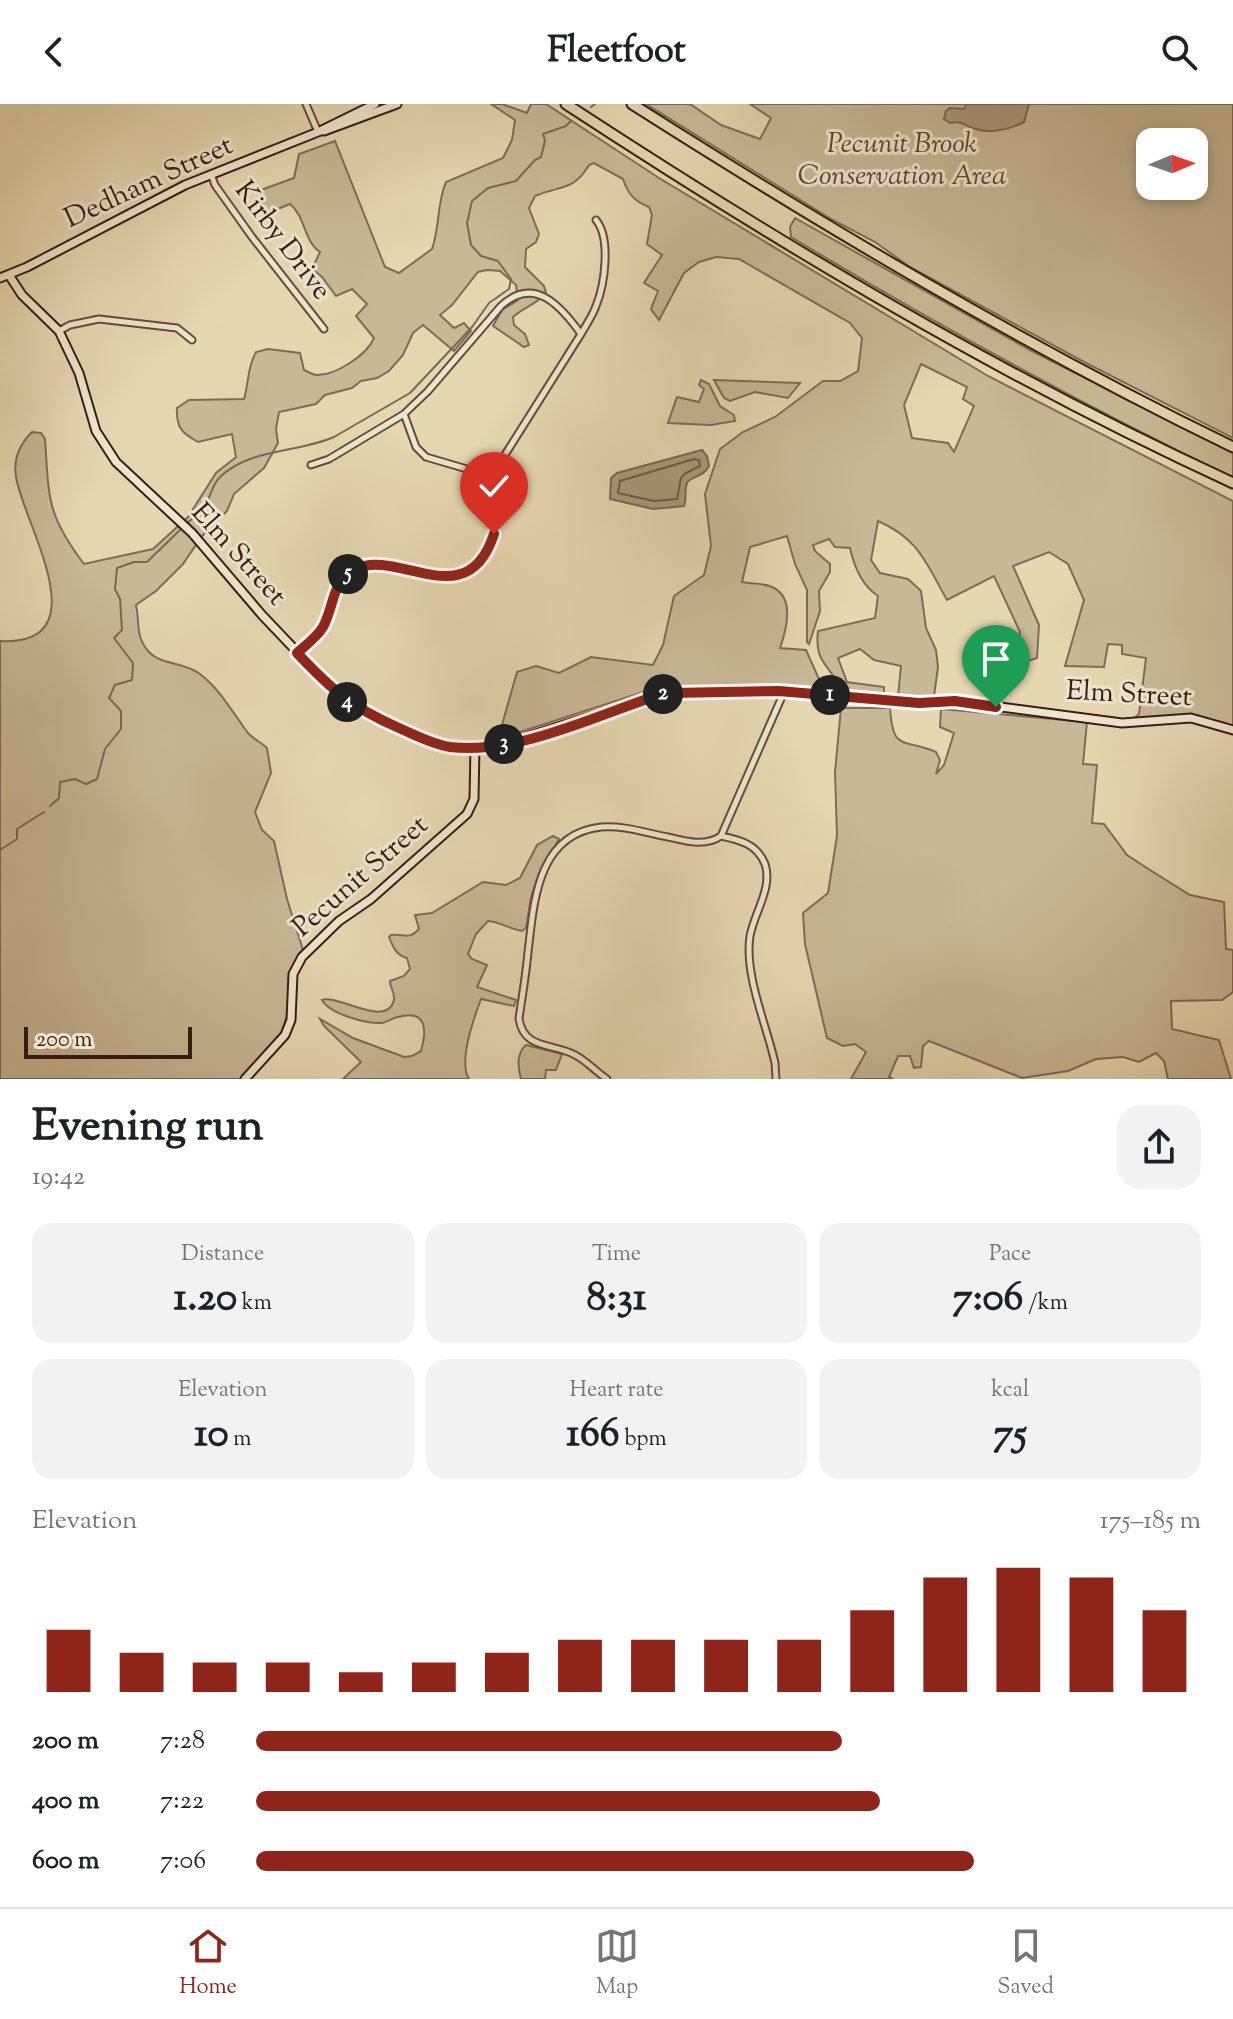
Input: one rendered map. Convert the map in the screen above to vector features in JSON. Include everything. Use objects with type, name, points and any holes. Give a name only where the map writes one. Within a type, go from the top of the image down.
[{"type":"highway","points":[[566,104],[861,289],[1098,416],[1231,483]]},
{"type":"highway","points":[[632,104],[792,206],[934,290],[1071,365],[1233,447]]},
{"type":"street","points":[[306,104],[318,132]]},
{"type":"street","name":"Dedham Street","points":[[0,278],[211,174],[318,132],[375,104]]},
{"type":"street","name":"Dedham Street","points":[[318,132],[397,104]]},
{"type":"street","name":"Kirby Drive","points":[[211,174],[215,185],[252,237],[324,329]]},
{"type":"street","points":[[297,653],[322,629],[338,585],[354,569],[377,565],[445,577],[462,572],[477,562],[487,550],[494,534],[494,477],[499,463],[597,304],[605,238],[596,220]]},
{"type":"street","name":"Elm Street","points":[[9,275],[22,295],[59,331],[79,373],[96,431],[110,455],[192,533],[329,688],[363,712],[437,744],[475,747],[504,744],[665,694],[784,691],[919,703],[955,701],[1122,723],[1191,718],[1233,730]]},
{"type":"street","points":[[311,465],[329,459],[404,414],[514,295],[527,293],[553,300],[581,334]]},
{"type":"street","points":[[59,331],[70,325],[99,319],[177,328],[192,340]]},
{"type":"street","points":[[404,414],[416,447],[426,457],[494,477]]},
{"type":"street","points":[[721,836],[784,691]]},
{"type":"street","name":"Pecunit Street","points":[[245,1079],[287,1031],[292,1009],[292,978],[302,957],[339,921],[371,899],[462,819],[472,806],[475,747]]},
{"type":"street","points":[[607,1079],[578,1057],[533,1043],[520,1027],[539,882],[547,862],[565,840],[600,827],[694,842],[710,841],[721,836],[743,840],[760,854],[767,871],[750,937],[750,959],[775,1063],[776,1079]]},
{"type":"green space","points":[[491,104],[502,104],[527,113],[531,104],[546,104],[659,178],[988,376],[1233,501],[1233,726],[1183,716],[1132,720],[1139,714],[1146,658],[1122,654],[1122,645],[1108,644],[1104,667],[1065,666],[1084,600],[1068,564],[1049,552],[1013,566],[1039,625],[1037,658],[1013,666],[1020,632],[994,576],[947,600],[920,553],[903,536],[878,521],[871,560],[880,573],[908,579],[921,591],[926,628],[936,650],[938,667],[934,696],[898,697],[901,666],[874,660],[860,649],[838,658],[847,682],[884,687],[884,693],[842,691],[818,650],[818,631],[875,618],[878,596],[859,575],[850,548],[835,547],[829,539],[813,545],[815,551],[830,564],[830,572],[819,591],[820,611],[809,644],[807,590],[787,536],[750,547],[742,582],[767,585],[781,593],[787,616],[780,648],[806,650],[823,688],[761,685],[653,689],[498,739],[517,672],[536,666],[559,673],[591,657],[653,665],[663,645],[674,596],[704,575],[711,546],[705,494],[720,449],[743,432],[775,417],[823,381],[840,381],[858,371],[862,338],[850,323],[739,259],[716,257],[699,262],[684,273],[659,320],[651,309],[658,291],[644,283],[662,255],[647,244],[652,215],[649,207],[632,196],[623,179],[594,163],[572,183],[535,196],[529,208],[539,234],[536,242],[526,249],[525,267],[544,286],[546,293],[513,317],[514,325],[525,334],[529,345],[524,347],[493,326],[502,310],[518,300],[516,285],[500,271],[478,272],[440,315],[454,328],[464,323],[471,331],[454,351],[423,325],[413,333],[403,355],[389,371],[377,378],[361,381],[352,388],[325,395],[316,404],[279,412],[276,429],[278,443],[264,468],[234,494],[227,511],[202,536],[183,564],[156,591],[136,605],[140,635],[149,652],[200,674],[220,694],[248,733],[267,748],[271,773],[255,812],[262,830],[274,841],[303,950],[289,974],[288,1012],[281,1034],[240,1079],[0,1079],[0,641],[30,637],[47,624],[52,603],[41,550],[16,477],[21,447],[32,432],[41,433],[45,439],[49,491],[56,518],[84,564],[153,549],[188,517],[216,473],[236,457],[232,434],[198,442],[181,429],[177,408],[189,400],[244,399],[256,352],[268,349],[300,353],[304,370],[316,375],[341,368],[365,351],[374,338],[356,316],[367,304],[352,289],[336,296],[312,269],[320,252],[310,241],[295,209],[290,204],[263,215],[261,190],[294,178],[299,154],[335,141],[385,267],[399,273],[432,249],[446,182],[503,158],[512,140],[515,120]],"holes":[[[921,364],[967,387],[963,399],[974,406],[954,452],[948,443],[912,438],[904,405]]]},
{"type":"green space","name":"Pecunit Brook Conservation Area","points":[[646,104],[690,104],[721,125],[760,139],[771,118],[750,104],[992,104],[980,130],[992,131],[1018,125],[1029,104],[1233,104],[1233,438],[1084,362],[910,267],[875,242],[831,219]]},
{"type":"green space","points":[[795,218],[1030,350],[1233,453],[1233,478],[1064,392],[791,237],[790,227]]},
{"type":"green space","points":[[701,380],[709,384],[720,406],[734,415],[735,421],[711,425],[668,423],[677,397],[699,402],[704,389],[699,385]]},
{"type":"green space","points":[[714,380],[800,383],[788,398],[755,392],[730,401],[724,398]]},
{"type":"green space","points":[[841,708],[890,708],[897,738],[936,752],[940,760],[936,774],[944,765],[954,733],[940,727],[941,709],[1087,722],[1083,764],[1097,765],[1092,823],[1104,824],[1127,855],[1190,895],[1224,902],[1226,949],[1233,950],[1233,992],[1222,1000],[1171,1001],[1172,1029],[1219,1040],[1231,1079],[1168,1079],[1164,1061],[1156,1053],[1139,1062],[1123,1057],[1096,1059],[1068,1071],[1022,1078],[929,1041],[923,1046],[921,1067],[914,1068],[910,1056],[898,1056],[889,1077],[893,1079],[851,1079],[866,1052],[855,1044],[843,1046],[827,1038],[805,944],[803,913],[828,893],[837,836],[835,772]]},
{"type":"green space","points":[[553,836],[559,839],[536,881],[526,928],[522,931],[488,921],[476,934],[468,954],[487,965],[477,987],[516,1000],[514,1006],[481,999],[466,1051],[469,1079],[343,1079],[361,1062],[320,1019],[353,1038],[404,1057],[421,1051],[423,1023],[415,1016],[408,1015],[380,1023],[365,1021],[332,1010],[322,1000],[329,999],[372,1011],[390,1008],[394,997],[390,981],[404,976],[410,969],[407,958],[398,953],[389,937],[412,935],[419,929],[415,915],[432,913],[483,882],[506,885],[520,878],[537,845]]},
{"type":"green space","points":[[526,1045],[562,1054],[556,1070],[546,1070],[545,1079],[521,1079],[519,1057]]},
{"type":"water","points":[[967,104],[1029,104],[1024,122],[1000,130],[982,130],[944,119],[950,108],[964,109]]},
{"type":"water","points":[[702,450],[709,466],[687,483],[684,506],[653,509],[610,499],[611,478],[617,473]]},
{"type":"waterway","points":[[591,107],[595,104]]},
{"type":"waterway","points":[[187,523],[202,511],[217,480],[232,468],[260,456],[334,437],[410,393],[472,327],[489,303],[509,289],[511,279],[498,261],[481,256],[471,245],[467,223],[472,201],[488,188],[516,181],[541,157],[545,141],[543,134],[566,126],[571,121]]},
{"type":"waterway","points":[[50,806],[59,798],[60,782],[75,779],[86,784],[97,779],[105,749],[121,729],[121,711],[109,698],[115,685],[132,680],[133,663],[114,638],[122,630],[120,599],[115,589],[117,568],[134,562],[147,562],[182,528]]},
{"type":"waterway","points":[[0,850],[17,839],[17,829],[44,812]]},
{"type":"route","points":[[494,534],[483,556],[470,568],[455,575],[428,576],[377,565],[354,569],[338,585],[322,629],[297,653],[329,688],[353,706],[378,720],[430,741],[456,747],[504,744],[536,736],[672,693],[750,690],[805,692],[919,703],[955,701],[996,707]]}]
